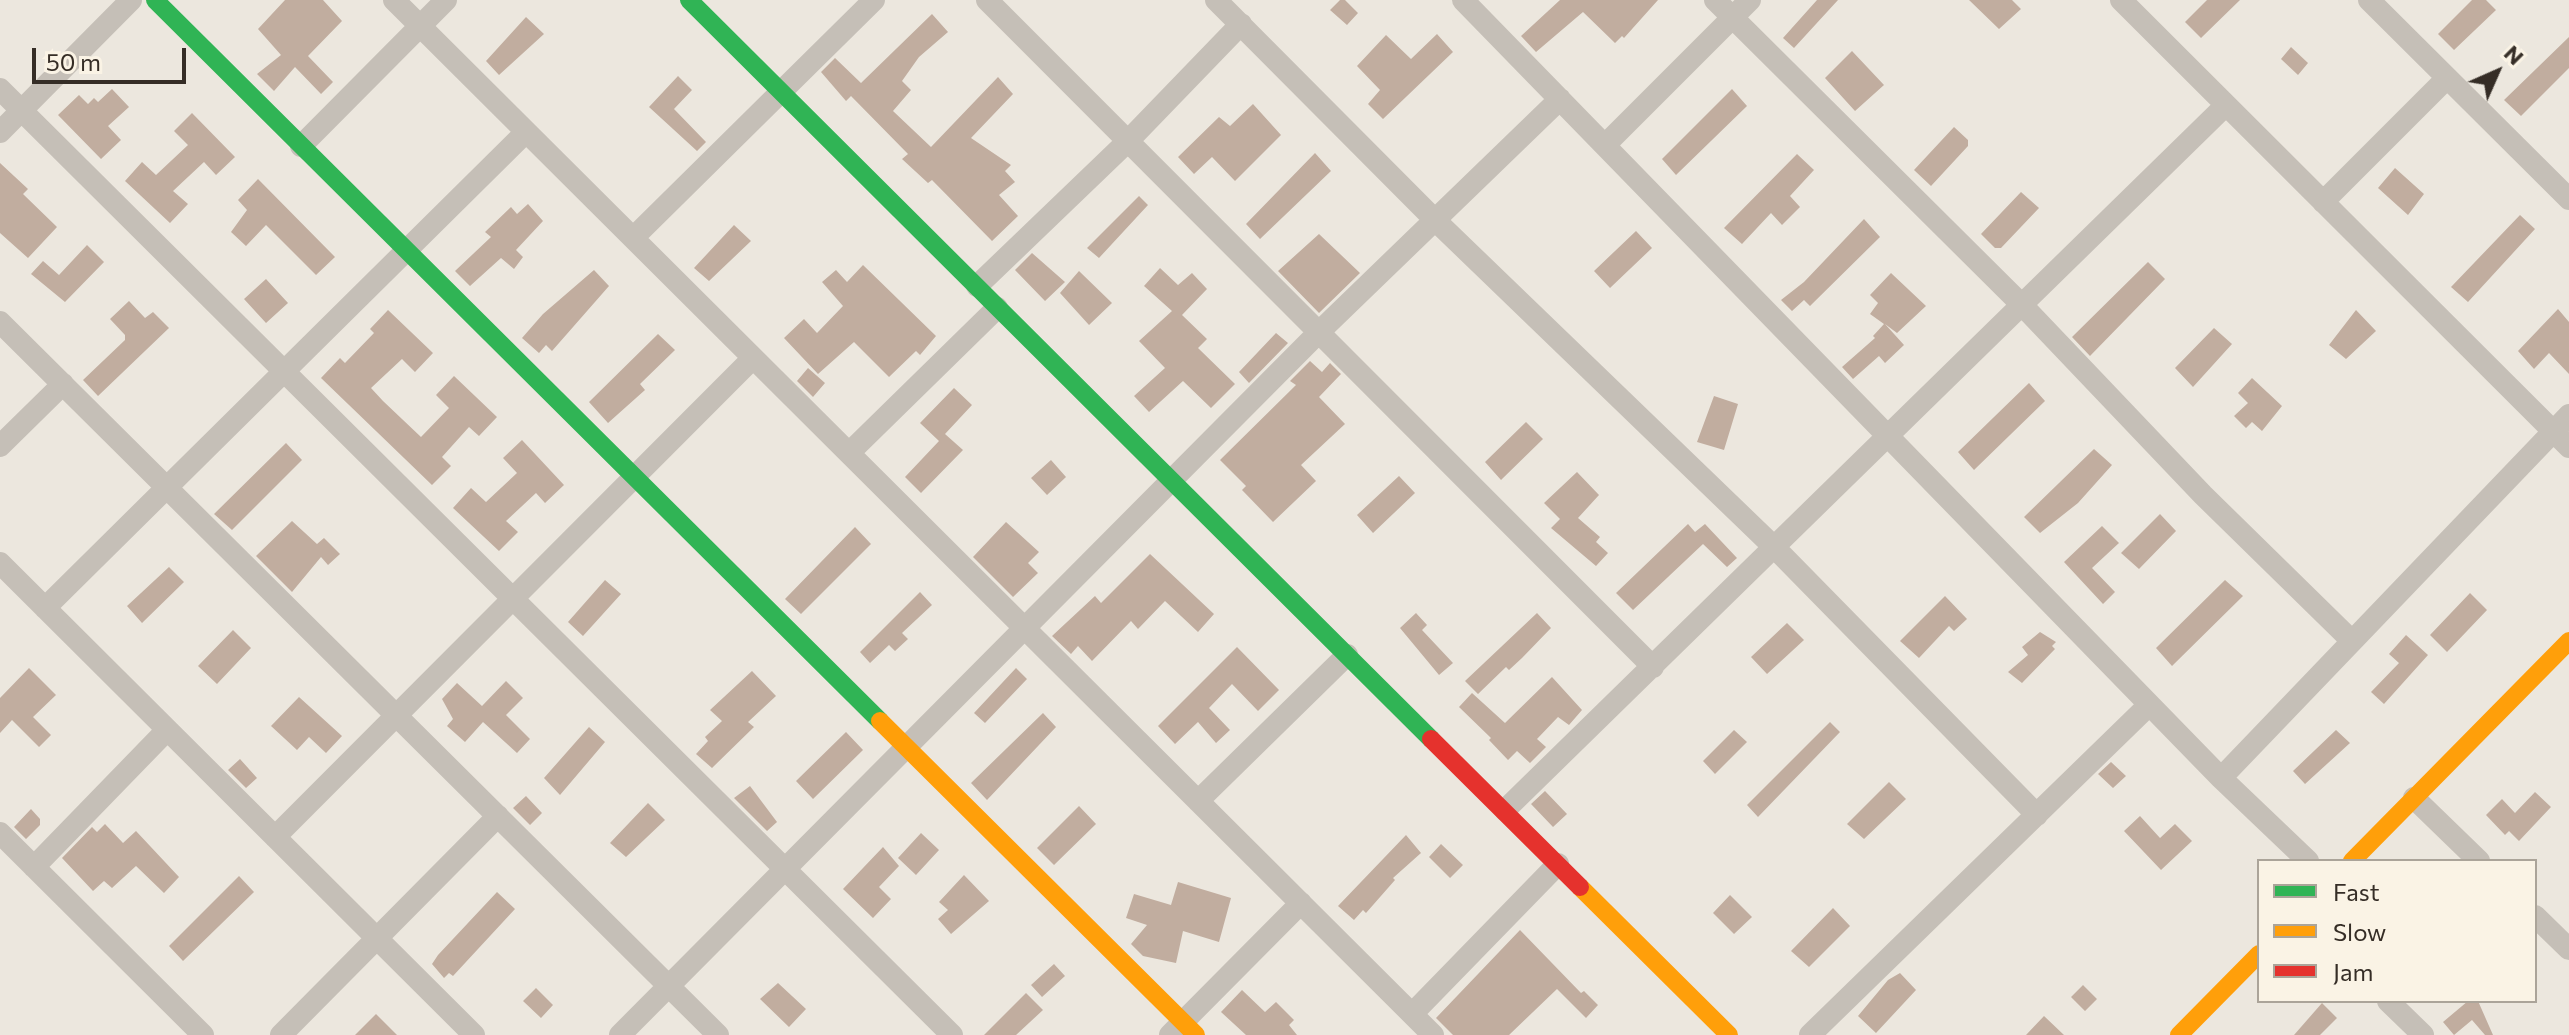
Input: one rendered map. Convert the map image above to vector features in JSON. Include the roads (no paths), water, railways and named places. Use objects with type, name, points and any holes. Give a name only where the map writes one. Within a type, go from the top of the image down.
[{"type":"street","points":[[0,132],[131,0]]},
{"type":"street","points":[[155,0],[906,747],[1183,1031],[1301,903]]},
{"type":"street","points":[[394,0],[1433,1035]]},
{"type":"street","points":[[301,146],[446,0]]},
{"type":"street","points":[[689,0],[1729,1035]]},
{"type":"street","points":[[633,238],[874,0]]},
{"type":"street","points":[[987,0],[1317,334],[1653,667]]},
{"type":"street","points":[[1216,0],[1436,221],[1775,548],[2037,815]]},
{"type":"street","points":[[1463,0],[2149,705],[2306,859]]},
{"type":"street","points":[[1715,0],[2023,306],[2203,495],[2352,641]]},
{"type":"street","points":[[1605,145],[1750,0]]},
{"type":"street","points":[[2121,0],[2323,202],[2564,431],[2352,641],[2221,778]]},
{"type":"street","points":[[2369,0],[2569,199]]},
{"type":"street","points":[[977,286],[1128,141],[1241,24]]},
{"type":"street","points":[[2323,202],[2447,78]]},
{"type":"street","points":[[0,89],[952,1035]]},
{"type":"street","points":[[620,1035],[1317,334],[1560,99]]},
{"type":"street","points":[[1505,810],[1890,438],[2226,105]]},
{"type":"street","points":[[45,608],[526,132]]},
{"type":"street","points":[[849,453],[997,308]]},
{"type":"street","points":[[0,322],[718,1035]]},
{"type":"street","points":[[275,837],[753,358]]},
{"type":"street","points":[[0,446],[63,384]]},
{"type":"street","points":[[0,563],[474,1035]]},
{"type":"street","points":[[2354,859],[2569,641]]},
{"type":"street","points":[[1198,801],[1347,655]]},
{"type":"street","points":[[1810,1035],[2149,705]]},
{"type":"street","points":[[34,867],[167,730]]},
{"type":"street","points":[[2414,798],[2477,859]]},
{"type":"street","points":[[281,1035],[498,816]]},
{"type":"street","points":[[0,833],[203,1035]]},
{"type":"street","points":[[1412,1014],[1558,864]]},
{"type":"street","points":[[2537,918],[2569,949]]},
{"type":"street","points":[[2179,1035],[2257,956]]},
{"type":"street","points":[[2390,1003],[2423,1035]]}]
